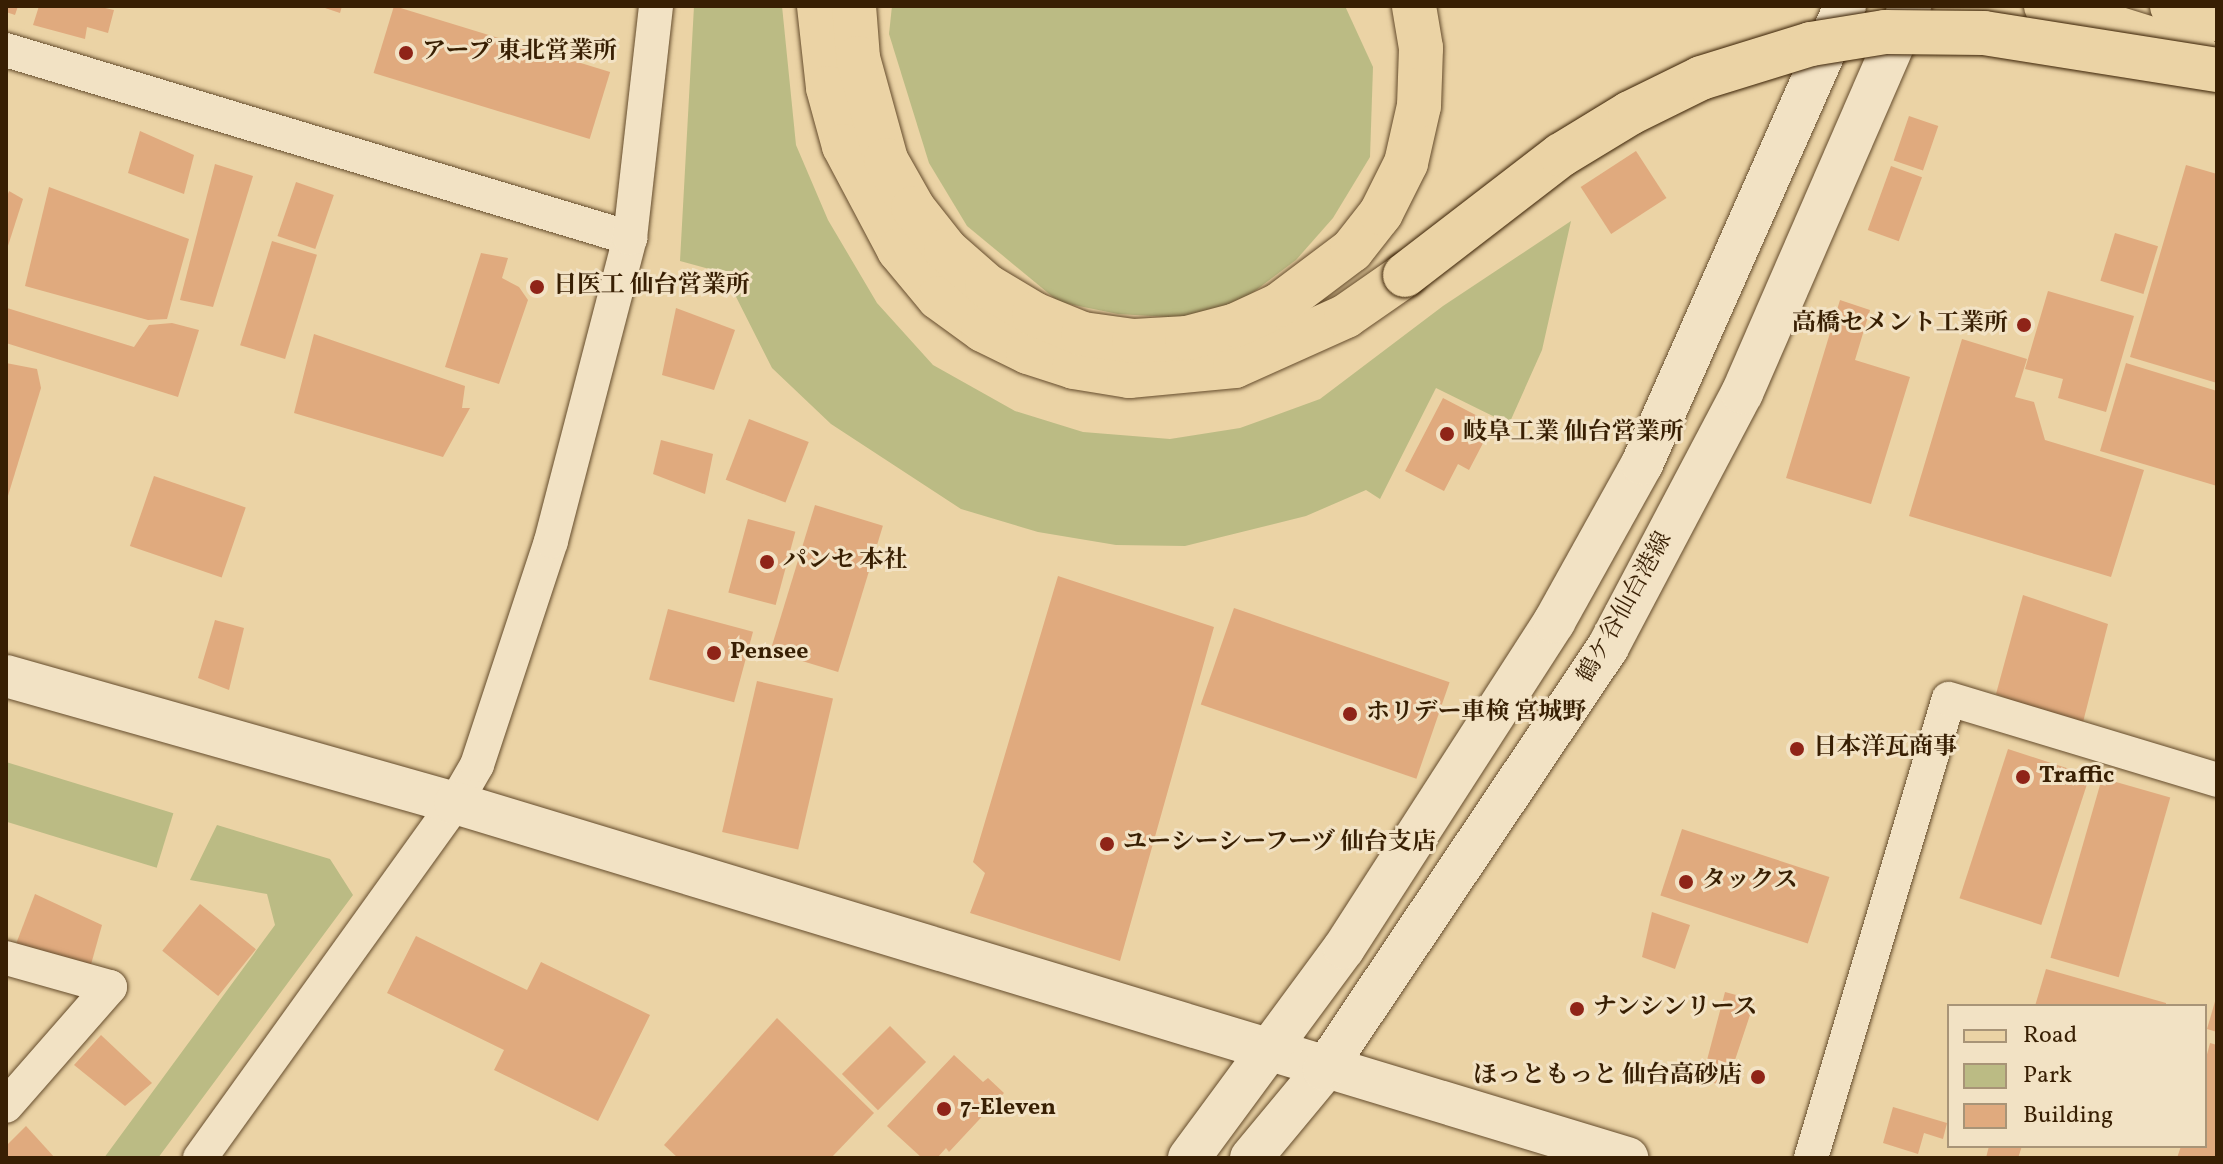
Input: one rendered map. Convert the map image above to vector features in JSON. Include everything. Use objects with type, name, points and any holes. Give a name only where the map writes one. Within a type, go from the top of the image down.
[{"type":"main road","points":[[819,6],[828,88],[844,146],[891,238],[939,298],[983,330],[1028,352],[1074,367],[1129,376],[1235,366],[1346,316],[1405,275],[1561,155],[1630,113],[1701,78],[1811,44],[1885,32],[1984,33],[2217,70]]},
{"type":"main road","points":[[854,6],[858,58],[886,160],[913,208],[946,250],[987,286],[1034,314],[1083,334],[1134,341],[1187,338],[1236,325],[1279,305],[1352,250],[1381,213],[1406,163],[1419,106],[1421,48],[1414,6]]},
{"type":"main road","points":[[2046,6],[2217,60]]},
{"type":"main road","points":[[2172,6],[2217,19]]},
{"type":"street","points":[[200,1158],[455,803],[477,765],[551,541],[630,238],[656,6]]},
{"type":"street","points":[[1189,1158],[1269,1054],[1344,948],[1554,622],[1635,477],[1845,6]]},
{"type":"street","name":"鶴ケ谷仙台港線","points":[[1251,1158],[1324,1070],[1608,647],[1742,393],[1910,6]]},
{"type":"street","points":[[6,50],[630,238]]},
{"type":"street","points":[[6,676],[455,803],[1269,1054],[1627,1158]]},
{"type":"street","points":[[1811,1158],[1949,699],[2217,780]]},
{"type":"street","points":[[6,958],[110,987],[6,1106]]},
{"type":"green space","points":[[694,6],[782,6],[796,145],[828,220],[877,303],[933,365],[1015,411],[1083,432],[1170,439],[1240,428],[1320,399],[1443,306],[1571,221],[1542,350],[1509,424],[1436,388],[1380,499],[1366,490],[1306,516],[1185,546],[1116,545],[1038,532],[961,509],[831,424],[772,368],[724,273],[680,261]]},
{"type":"green space","points":[[892,6],[1345,6],[1373,67],[1370,157],[1333,218],[1296,260],[1243,300],[1186,318],[1118,314],[1059,302],[967,226],[929,163],[889,34]]},
{"type":"green space","points":[[6,762],[173,813],[157,868],[6,822]]},
{"type":"green space","points":[[217,825],[330,859],[353,895],[158,1158],[104,1158],[275,925],[267,894],[190,880]]},
{"type":"building","points":[[6,6],[18,6],[15,15],[6,12]]},
{"type":"building","points":[[39,6],[96,6],[114,10],[108,33],[87,27],[85,39],[33,25]]},
{"type":"building","points":[[319,6],[342,6],[340,13]]},
{"type":"building","points":[[394,6],[610,72],[590,139],[374,73]]},
{"type":"building","points":[[1909,116],[1938,126],[1923,171],[1894,160]]},
{"type":"building","points":[[140,131],[194,155],[184,194],[128,173]]},
{"type":"building","points":[[1636,151],[1666,198],[1611,234],[1581,187]]},
{"type":"building","points":[[215,164],[253,176],[213,307],[180,300]]},
{"type":"building","points":[[2186,165],[2217,174],[2217,383],[2130,357]]},
{"type":"building","points":[[1891,166],[1922,177],[1899,241],[1868,230]]},
{"type":"building","points":[[296,182],[334,195],[315,249],[277,236]]},
{"type":"building","points":[[49,187],[189,239],[167,319],[148,320],[25,286]]},
{"type":"building","points":[[9,191],[23,199],[7,249],[6,200]]},
{"type":"building","points":[[2115,233],[2158,246],[2143,294],[2100,281]]},
{"type":"building","points":[[272,241],[317,255],[285,359],[240,345]]},
{"type":"building","points":[[481,253],[508,258],[502,278],[519,287],[528,300],[499,384],[445,367]]},
{"type":"building","points":[[2048,291],[2134,316],[2106,412],[2058,398],[2063,379],[2025,369]]},
{"type":"building","points":[[1840,300],[1870,310],[1855,360],[1910,377],[1871,504],[1786,478]]},
{"type":"building","points":[[7,308],[134,347],[149,325],[172,323],[199,330],[178,397],[6,343]]},
{"type":"building","points":[[676,308],[735,330],[714,390],[662,375]]},
{"type":"building","points":[[314,334],[465,386],[462,408],[470,408],[443,457],[294,413]]},
{"type":"building","points":[[1962,339],[2027,359],[2015,397],[2034,402],[2045,440],[2144,470],[2111,577],[1909,516]]},
{"type":"building","points":[[6,363],[37,369],[41,388],[7,499]]},
{"type":"building","points":[[2126,363],[2217,391],[2217,486],[2100,451]]},
{"type":"building","points":[[1443,398],[1493,424],[1469,470],[1458,464],[1444,491],[1405,471]]},
{"type":"building","points":[[749,419],[809,442],[785,503],[726,480]]},
{"type":"building","points":[[661,440],[713,454],[705,494],[653,474]]},
{"type":"building","points":[[154,476],[246,508],[222,578],[130,546]]},
{"type":"building","points":[[815,505],[883,526],[838,672],[770,651]]},
{"type":"building","points":[[748,519],[795,532],[776,605],[728,592]]},
{"type":"building","points":[[1058,576],[1214,627],[1120,961],[970,913],[985,873],[973,862]]},
{"type":"building","points":[[2023,595],[2108,624],[2081,730],[1996,694]]},
{"type":"building","points":[[1234,608],[1450,682],[1416,779],[1201,704]]},
{"type":"building","points":[[668,609],[753,632],[734,702],[649,680]]},
{"type":"building","points":[[215,620],[244,628],[229,690],[198,678]]},
{"type":"building","points":[[757,681],[833,699],[798,850],[722,832]]},
{"type":"building","points":[[2008,749],[2090,776],[2041,925],[1959,898]]},
{"type":"building","points":[[2102,778],[2170,798],[2119,977],[2050,958]]},
{"type":"building","points":[[1682,829],[1829,877],[1808,943],[1660,896]]},
{"type":"building","points":[[35,894],[102,925],[90,968],[16,944]]},
{"type":"building","points":[[200,904],[256,949],[218,996],[162,951]]},
{"type":"building","points":[[1652,912],[1690,925],[1675,969],[1642,957]]},
{"type":"building","points":[[416,936],[527,990],[541,962],[650,1015],[598,1121],[494,1070],[504,1050],[387,993]]},
{"type":"building","points":[[2046,969],[2166,1003],[2166,1004],[2036,1004]]},
{"type":"building","points":[[1725,992],[1755,1000],[1726,1087],[1702,1079]]},
{"type":"building","points":[[2217,998],[2217,1032],[2207,1029]]},
{"type":"building","points":[[777,1018],[874,1113],[831,1158],[678,1158],[664,1145]]},
{"type":"building","points":[[890,1026],[926,1062],[878,1110],[842,1074]]},
{"type":"building","points":[[101,1035],[152,1083],[125,1106],[74,1065]]},
{"type":"building","points":[[2210,1043],[2217,1045],[2217,1158],[2177,1158],[2180,1148],[2207,1148],[2207,1054]]},
{"type":"building","points":[[954,1055],[983,1082],[988,1078],[1004,1093],[949,1152],[946,1148],[937,1158],[922,1158],[887,1126]]},
{"type":"building","points":[[1893,1107],[1947,1123],[1943,1139],[1924,1133],[1918,1154],[1883,1143]]},
{"type":"building","points":[[26,1126],[55,1158],[6,1158],[6,1146]]},
{"type":"building","points":[[1988,1148],[2021,1148],[2018,1158],[1986,1158]]},
{"type":"place","name":"アープ 東北営業所","points":[[406,53]]},
{"type":"place","name":"日医工 仙台営業所","points":[[537,287]]},
{"type":"place","name":"高橋セメント工業所","points":[[2024,325]]},
{"type":"place","name":"岐阜工業 仙台営業所","points":[[1447,434]]},
{"type":"place","name":"パンセ 本社","points":[[767,562]]},
{"type":"place","name":"Pensee","points":[[714,653]]},
{"type":"place","name":"ホリデー車検 宮城野","points":[[1350,714]]},
{"type":"place","name":"日本洋瓦商事","points":[[1797,749]]},
{"type":"place","name":"Traffic","points":[[2023,777]]},
{"type":"place","name":"ユーシーシーフーヅ 仙台支店","points":[[1107,844]]},
{"type":"place","name":"タックス","points":[[1686,882]]},
{"type":"place","name":"ナンシンリース","points":[[1577,1009]]},
{"type":"place","name":"ほっともっと 仙台高砂店","points":[[1758,1077]]},
{"type":"place","name":"7-Eleven","points":[[944,1109]]}]
